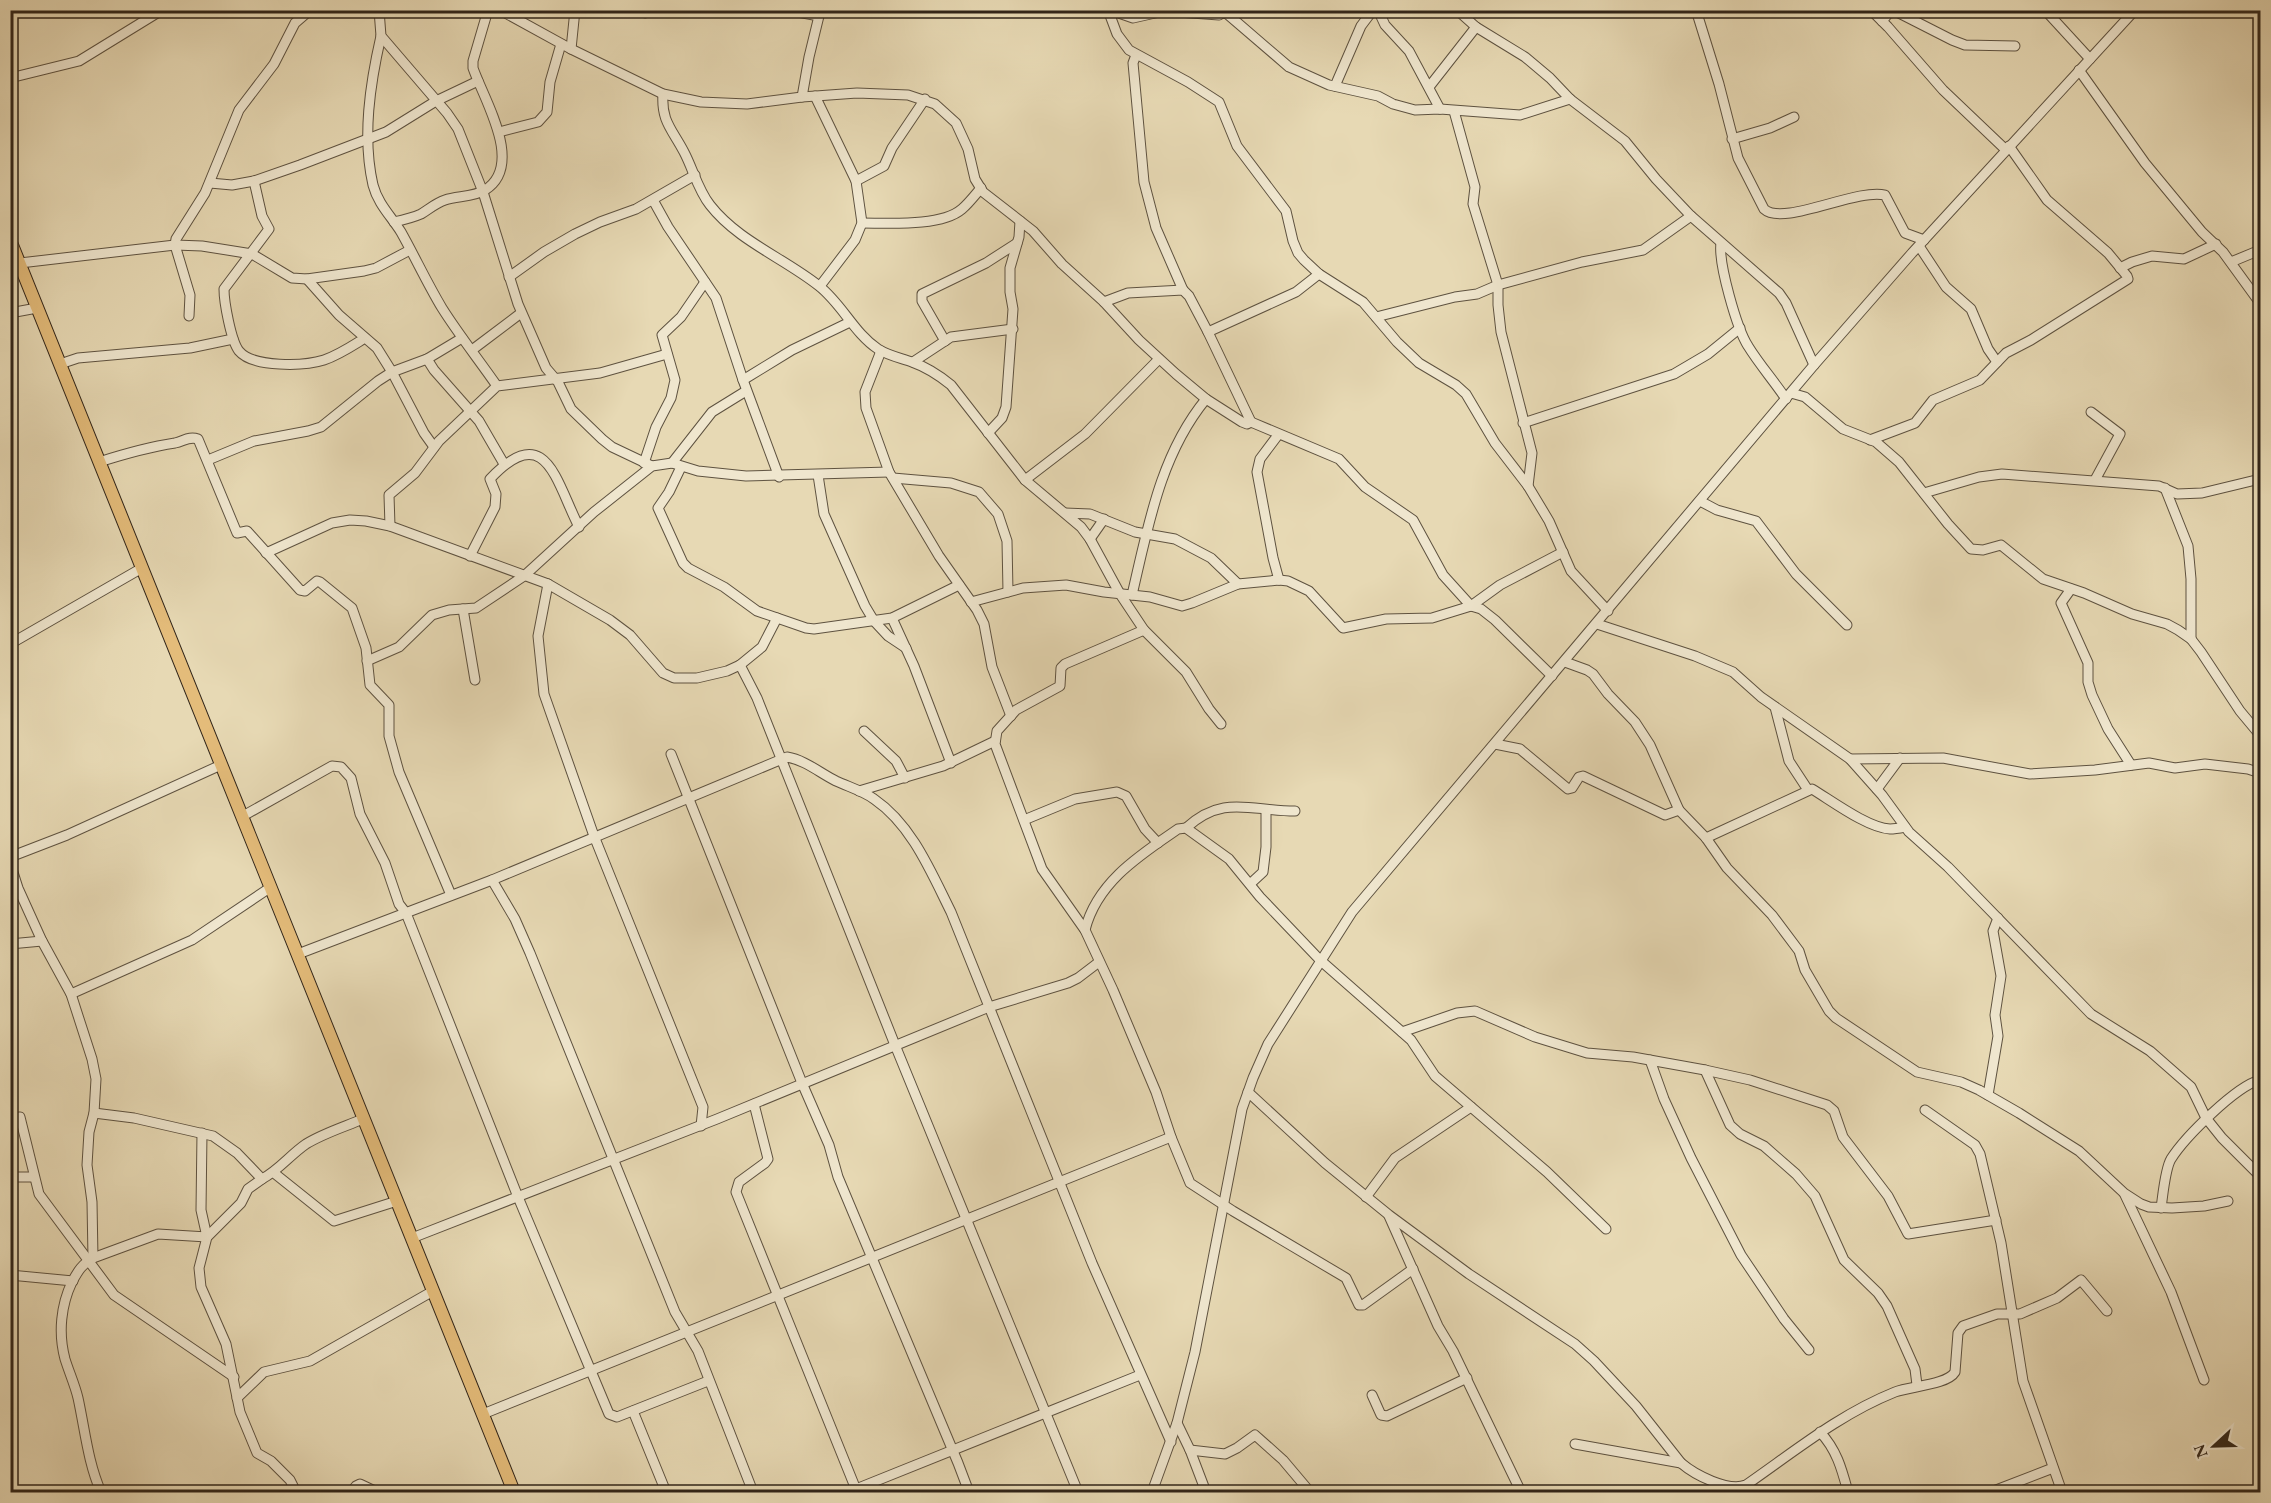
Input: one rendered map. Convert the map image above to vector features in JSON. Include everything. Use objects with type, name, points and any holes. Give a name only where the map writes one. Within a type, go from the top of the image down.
[{"type":"main road","points":[[10,240],[514,1492]]},
{"type":"street","points":[[10,78],[86,57],[162,10]]},
{"type":"street","points":[[189,316],[190,295],[175,245],[178,235],[210,183],[238,110],[274,64],[295,23],[310,10]]},
{"type":"street","points":[[379,10],[381,36],[372,74],[368,139],[373,185],[382,206],[394,222],[442,306],[497,386]]},
{"type":"street","points":[[394,222],[413,217],[446,200],[483,192],[496,179],[500,170],[503,157],[499,132],[478,81],[473,61],[488,10]]},
{"type":"street","points":[[500,10],[561,44],[663,94],[721,105],[747,105],[802,97],[857,93],[908,95],[935,104],[956,123],[968,149],[975,179],[981,188],[1020,221],[1159,359],[1206,399],[1242,422],[1251,422],[1339,459],[1365,487],[1413,520],[1443,575],[1471,606],[1481,609],[1495,620],[1552,676]]},
{"type":"street","points":[[571,49],[575,10]]},
{"type":"street","points":[[638,10],[645,13],[650,10]]},
{"type":"street","points":[[738,11],[760,10]]},
{"type":"street","points":[[787,10],[821,13],[808,57],[802,97]]},
{"type":"street","points":[[1109,10],[1133,18],[1154,12],[1196,12],[1219,15],[1227,11],[1289,67],[1319,81],[1378,96],[1415,110],[1440,109],[1520,114],[1570,99]]},
{"type":"street","points":[[1109,10],[1117,34],[1129,50],[1188,82],[1219,102],[1237,146],[1287,211],[1289,228],[1298,253],[1319,274],[1353,294],[1419,363],[1456,385],[1466,394],[1495,443],[1528,486],[1549,521],[1577,579],[1608,611]]},
{"type":"street","points":[[1335,86],[1361,27],[1373,10]]},
{"type":"street","points":[[1378,10],[1385,24],[1409,51],[1440,109]]},
{"type":"street","points":[[1457,10],[1476,27],[1525,57],[1570,99],[1625,141],[1669,194],[1691,216],[1779,293],[1786,303],[1814,365]]},
{"type":"street","points":[[1696,10],[1719,84],[1738,158],[1764,209],[1776,215],[1864,195],[1885,195],[1905,233],[1922,243],[1946,287],[1971,309],[1988,349],[1997,362]]},
{"type":"street","points":[[1869,440],[1914,423],[1933,400],[1980,380],[2006,353],[2022,346],[2126,282],[2127,276],[2108,253],[2047,200],[2007,148],[1942,90],[1871,10]]},
{"type":"street","points":[[2045,10],[2090,59]]},
{"type":"street","points":[[1152,1492],[1177,1423],[1195,1352],[1242,1109],[1268,1044],[1320,960],[1352,912],[1814,365],[2007,148],[2135,10]]},
{"type":"street","points":[[1882,21],[1889,13],[1897,12],[1965,45],[2015,46]]},
{"type":"street","points":[[1429,87],[1476,27]]},
{"type":"street","points":[[381,36],[458,129],[483,192],[521,313],[546,368],[555,378],[571,409],[594,432],[612,447],[648,465],[676,465],[731,476],[891,475],[972,488],[979,492],[998,514],[1007,542],[1008,592]]},
{"type":"street","points":[[499,132],[538,122],[547,112],[551,76],[561,44]]},
{"type":"street","points":[[1136,55],[1133,63],[1144,182],[1156,228],[1183,290],[1189,296],[1208,332],[1251,422]]},
{"type":"street","points":[[2079,70],[2145,163],[2202,232],[2231,262],[2260,303]]},
{"type":"street","points":[[210,183],[232,185],[254,181],[368,139],[399,126],[436,101],[478,81]]},
{"type":"street","points":[[663,94],[664,117],[709,204],[726,221],[758,246],[820,286],[866,340],[881,351],[913,362],[951,385],[1025,480],[1081,527],[1144,630],[1186,672],[1209,710],[1221,724]]},
{"type":"street","points":[[815,96],[856,181],[862,223],[855,240],[820,286]]},
{"type":"street","points":[[856,181],[884,166],[897,140],[925,99]]},
{"type":"street","points":[[1454,111],[1475,187],[1473,204],[1498,285],[1502,333],[1532,453],[1528,486]]},
{"type":"street","points":[[1732,139],[1770,128],[1794,117]]},
{"type":"street","points":[[509,277],[544,252],[591,226],[636,209],[695,176]]},
{"type":"street","points":[[254,181],[262,216],[269,229],[224,289],[237,349],[247,358],[286,365],[322,361],[365,338]]},
{"type":"street","points":[[862,223],[920,222],[945,217],[962,210],[981,188]]},
{"type":"street","points":[[653,200],[668,228],[719,304],[743,380],[779,477]]},
{"type":"street","points":[[1376,317],[1455,297],[1477,294],[1498,285],[1596,259],[1643,250],[1691,216]]},
{"type":"street","points":[[988,433],[1005,412],[1013,329],[1010,268],[1020,221]]},
{"type":"street","points":[[945,340],[922,301],[922,294],[986,263],[1017,243]]},
{"type":"street","points":[[1721,243],[1721,260],[1746,344],[1789,396],[1805,397],[1843,429],[1876,442],[1899,462],[1948,525],[1971,549],[1983,550],[2001,545],[2043,579],[2132,614],[2167,624],[2191,639],[2210,662],[2240,711],[2260,735]]},
{"type":"street","points":[[2120,268],[2152,256],[2184,259],[2216,244]]},
{"type":"street","points":[[20,263],[175,245],[202,246],[252,254],[292,278],[307,279],[364,272],[410,250]]},
{"type":"street","points":[[2231,262],[2260,250]]},
{"type":"street","points":[[1208,332],[1296,292],[1319,274]]},
{"type":"street","points":[[307,279],[339,315],[377,348],[418,423],[434,447]]},
{"type":"street","points":[[367,661],[399,647],[432,615],[449,610],[476,608],[524,576],[648,465],[656,427],[672,398],[675,380],[662,334],[681,317],[705,282]]},
{"type":"street","points":[[1104,302],[1128,293],[1183,290]]},
{"type":"street","points":[[10,313],[37,308]]},
{"type":"street","points":[[472,350],[521,313]]},
{"type":"street","points":[[743,380],[792,350],[850,322]]},
{"type":"street","points":[[1523,423],[1674,374],[1708,354],[1740,328]]},
{"type":"street","points":[[913,362],[945,340],[958,335],[1013,329]]},
{"type":"street","points":[[208,460],[254,441],[321,427],[392,372],[427,359],[462,338]]},
{"type":"street","points":[[60,364],[78,358],[190,348],[233,339]]},
{"type":"street","points":[[881,351],[865,392],[864,401],[891,475],[939,556],[984,624],[992,667],[1011,716]]},
{"type":"street","points":[[390,526],[389,495],[421,466],[434,447],[497,386],[600,373],[667,354]]},
{"type":"street","points":[[427,359],[479,421],[504,465]]},
{"type":"street","points":[[1025,480],[1085,434],[1159,359]]},
{"type":"street","points":[[747,391],[712,412],[676,465],[669,492],[658,508],[683,563],[688,568],[724,587],[757,610],[814,629],[892,618],[959,585]]},
{"type":"street","points":[[1132,595],[1146,535],[1165,471],[1191,419],[1206,399]]},
{"type":"street","points":[[2091,412],[2120,434],[2095,480]]},
{"type":"street","points":[[1278,435],[1260,459],[1257,472],[1279,580]]},
{"type":"street","points":[[99,462],[160,444],[191,437],[198,439],[237,533],[247,531],[302,591],[317,581],[350,604],[363,639],[370,685],[389,705],[389,736],[399,772],[451,895]]},
{"type":"street","points":[[471,556],[495,507],[496,494],[490,479],[504,465],[529,454],[536,454],[543,458],[552,470],[579,527]]},
{"type":"street","points":[[1923,493],[1992,474],[2037,475],[2158,486],[2177,494],[2202,493],[2260,479]]},
{"type":"street","points":[[818,475],[824,514],[848,570],[874,621],[893,641],[906,648]]},
{"type":"street","points":[[2165,488],[2188,546],[2191,579],[2191,639]]},
{"type":"street","points":[[1700,501],[1717,510],[1756,521],[1796,574],[1847,626]]},
{"type":"street","points":[[1065,513],[1090,514],[1146,535],[1175,539],[1203,552],[1238,584]]},
{"type":"street","points":[[1090,539],[1104,519]]},
{"type":"street","points":[[266,554],[332,523],[358,520],[390,526],[548,584],[623,630],[639,644],[663,673],[674,678],[697,678],[727,671],[740,665],[762,647],[777,618]]},
{"type":"street","points":[[971,602],[1047,585],[1066,585],[1149,597],[1182,606],[1238,584],[1279,580],[1288,581],[1309,591],[1343,628],[1386,619],[1432,618],[1471,606],[1500,585],[1563,552]]},
{"type":"street","points":[[10,644],[142,568]]},
{"type":"street","points":[[548,584],[538,636],[542,685],[594,836],[703,1107],[717,1119]]},
{"type":"street","points":[[2071,589],[2061,603],[2088,663],[2088,682],[2092,695],[2108,729],[2131,765]]},
{"type":"street","points":[[464,609],[476,680]]},
{"type":"street","points":[[892,618],[951,763]]},
{"type":"street","points":[[1597,624],[1695,656],[1733,672],[1756,693],[1850,759],[1877,789],[1905,827],[2091,1014],[2150,1051],[2172,1069],[2194,1092],[2206,1118],[2229,1147],[2260,1176]]},
{"type":"street","points":[[1144,630],[1065,664],[1061,668],[1060,686],[1024,705],[997,731],[995,741],[1042,869],[1085,930],[1156,1092],[1190,1183],[1299,1249],[1312,1260],[1346,1278],[1359,1305],[1363,1305],[1413,1269]]},
{"type":"street","points":[[1565,662],[1593,674],[1635,722],[1650,745],[1679,810],[1706,838],[1727,868],[1772,915],[1799,951],[1805,970],[1829,1011],[1836,1018],[1917,1072],[1961,1082],[1988,1095],[2079,1151],[2124,1193],[2149,1207],[2204,1206],[2228,1200]]},
{"type":"street","points":[[740,665],[757,698],[895,1046],[1078,1492]]},
{"type":"street","points":[[1775,707],[1789,761],[1808,790]]},
{"type":"street","points":[[864,731],[896,761],[905,778]]},
{"type":"street","points":[[859,791],[951,763],[995,741]]},
{"type":"street","points":[[1495,744],[1520,749],[1568,789],[1572,788],[1579,777],[1583,776],[1665,815],[1679,810]]},
{"type":"street","points":[[671,754],[802,1083],[821,1125],[838,1177],[969,1492]]},
{"type":"street","points":[[298,954],[492,880],[780,758],[796,758],[836,781],[872,797],[900,821],[926,863],[951,912],[1140,1375],[1171,1442]]},
{"type":"street","points":[[1877,789],[1900,758]]},
{"type":"street","points":[[1850,759],[1951,759],[2030,774],[2095,770],[2149,763],[2182,768],[2205,764],[2248,769],[2260,773]]},
{"type":"street","points":[[90,1260],[92,1202],[87,1165],[96,1079],[92,1059],[70,994],[18,888],[11,866],[11,855],[67,835],[221,765]]},
{"type":"street","points":[[243,816],[332,766],[341,767],[351,778],[360,814],[385,863],[399,904],[406,913],[518,1197],[609,1414],[616,1417],[708,1381]]},
{"type":"street","points":[[1706,838],[1812,789],[1882,828],[1905,827]]},
{"type":"street","points":[[1024,820],[1076,799],[1117,792],[1126,796],[1145,829],[1158,843]]},
{"type":"street","points":[[1085,930],[1094,906],[1118,874],[1158,843],[1178,829],[1186,828],[1204,813],[1227,806],[1295,811]]},
{"type":"street","points":[[1250,884],[1263,872],[1266,810]]},
{"type":"street","points":[[1186,828],[1229,859],[1320,960],[1416,1046],[1436,1076],[1547,1172],[1606,1229]]},
{"type":"street","points":[[492,880],[515,919],[530,953],[675,1312],[698,1351],[753,1492]]},
{"type":"street","points":[[70,994],[192,940],[272,887]]},
{"type":"street","points":[[1988,1095],[1998,1036],[1995,1015],[2001,976],[1993,931],[1998,918]]},
{"type":"street","points":[[10,944],[42,941]]},
{"type":"street","points":[[412,1238],[701,1126],[989,1007],[1068,983],[1100,962]]},
{"type":"street","points":[[1402,1032],[1457,1012],[1475,1011],[1535,1037],[1587,1053],[1650,1060],[1750,1080],[1832,1108],[1842,1135],[1888,1196],[1908,1234],[1996,1220]]},
{"type":"street","points":[[1650,1060],[1664,1099],[1731,1237],[1771,1302],[1809,1350]]},
{"type":"street","points":[[1705,1070],[1730,1125],[1740,1134],[1764,1146],[1796,1174],[1815,1196],[1844,1260],[1878,1293],[1887,1306],[1915,1369],[1917,1385]]},
{"type":"street","points":[[2160,1208],[2171,1159],[2206,1118],[2245,1086],[2260,1080]]},
{"type":"street","points":[[1248,1092],[1325,1163],[1389,1215],[1469,1274],[1575,1344],[1636,1406],[1681,1463],[1706,1478],[1743,1490],[1820,1432],[1868,1403],[1917,1385],[1938,1382],[1953,1376],[1958,1333],[1963,1326],[1997,1314],[2020,1314],[2057,1298],[2081,1280],[2107,1311]]},
{"type":"street","points":[[754,1104],[768,1158],[765,1163],[739,1182],[736,1192],[857,1491],[1140,1375]]},
{"type":"street","points":[[701,1126],[703,1107]]},
{"type":"street","points":[[1366,1197],[1395,1158],[1471,1107]]},
{"type":"street","points":[[1925,1110],[1946,1123],[1978,1149],[1996,1220],[2023,1381],[2062,1492]]},
{"type":"street","points":[[94,1113],[134,1118],[213,1136],[223,1142],[262,1179]]},
{"type":"street","points":[[10,1119],[20,1117],[39,1194],[119,1300],[234,1377]]},
{"type":"street","points":[[101,1492],[90,1463],[77,1395],[63,1351],[62,1308],[79,1270],[90,1260],[158,1234],[207,1237],[241,1203],[248,1189],[274,1173],[306,1144],[363,1119]]},
{"type":"street","points":[[202,1133],[201,1210],[207,1237],[198,1277],[226,1344],[240,1412],[257,1453],[271,1461],[290,1480],[296,1492]]},
{"type":"street","points":[[483,1414],[1171,1137]]},
{"type":"street","points":[[274,1173],[334,1221],[397,1200]]},
{"type":"street","points":[[10,1177],[34,1177]]},
{"type":"street","points":[[2124,1193],[2172,1292],[2204,1380]]},
{"type":"street","points":[[1389,1215],[1438,1326],[1467,1378],[1518,1491]]},
{"type":"street","points":[[10,1275],[73,1281]]},
{"type":"street","points":[[237,1398],[264,1372],[310,1361],[433,1291]]},
{"type":"street","points":[[1372,1395],[1382,1415],[1387,1416],[1467,1378]]},
{"type":"street","points":[[633,1411],[666,1492]]},
{"type":"street","points":[[1177,1423],[1206,1492]]},
{"type":"street","points":[[1820,1432],[1831,1444],[1839,1461],[1848,1492]]},
{"type":"street","points":[[1190,1450],[1224,1454],[1238,1448],[1255,1435],[1283,1460],[1310,1492]]},
{"type":"street","points":[[1575,1444],[1681,1463]]},
{"type":"street","points":[[1991,1492],[2054,1468]]},
{"type":"street","points":[[351,1492],[360,1484],[377,1492]]}]
